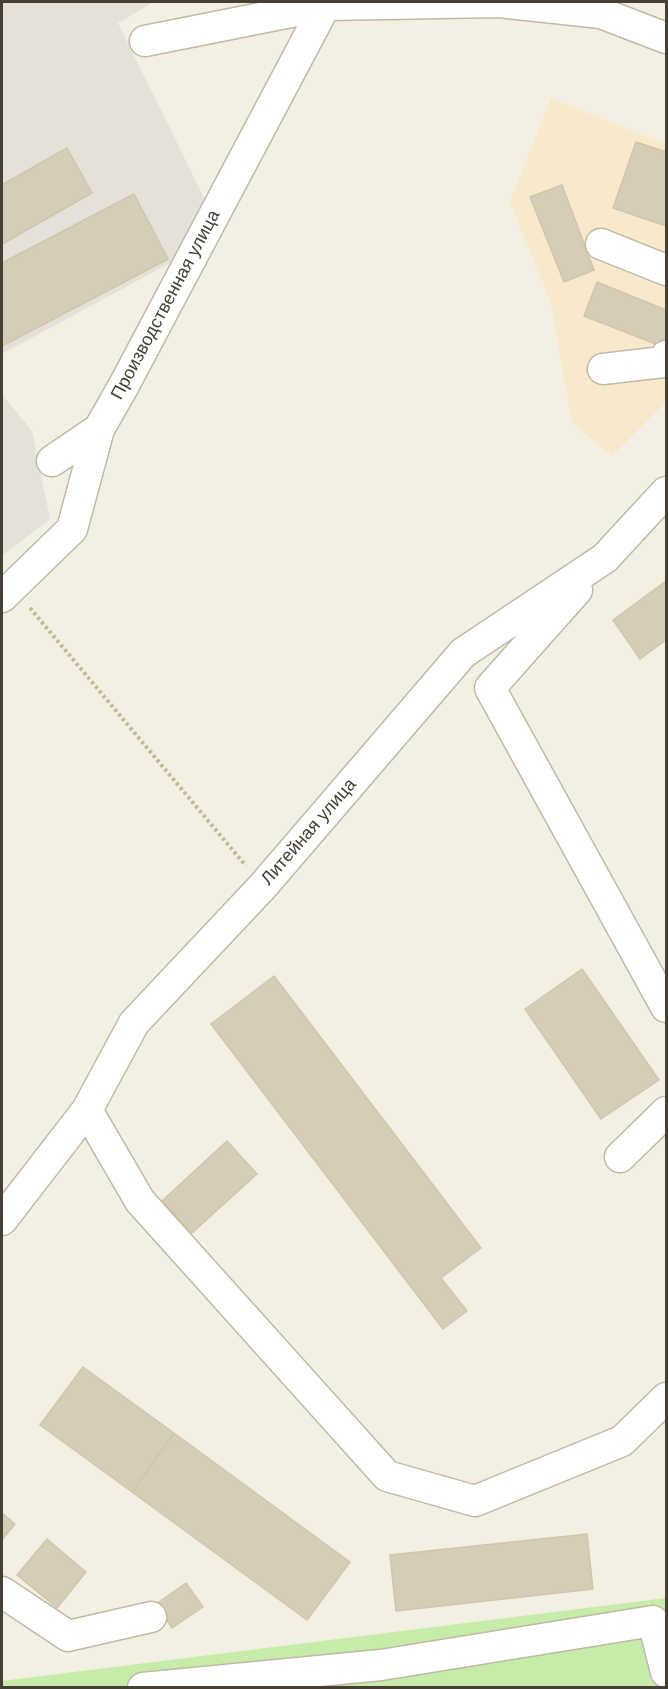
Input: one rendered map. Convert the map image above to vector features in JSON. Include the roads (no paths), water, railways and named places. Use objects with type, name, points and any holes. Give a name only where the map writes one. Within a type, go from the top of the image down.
[{"type":"street","points":[[145,41],[326,3],[499,2],[601,13],[666,38]]},
{"type":"street","name":"Производственная улица","points":[[7,592],[72,529],[99,429],[326,3]]},
{"type":"street","points":[[601,244],[666,270]]},
{"type":"street","points":[[603,369],[663,362],[666,356]]},
{"type":"street","points":[[52,460],[99,429]]},
{"type":"street","name":"Литейная улица","points":[[2,1220],[87,1110],[134,1023],[263,886],[463,653],[605,558],[666,492]]},
{"type":"street","points":[[605,558],[490,688],[666,1007]]},
{"type":"street","points":[[87,1110],[140,1201],[387,1476],[475,1501],[622,1441],[666,1398]]},
{"type":"street","points":[[620,1157],[666,1112]]},
{"type":"street","points":[[2,1592],[68,1636],[151,1617]]},
{"type":"street","points":[[143,1688],[384,1676],[653,1621],[666,1672]]}]
